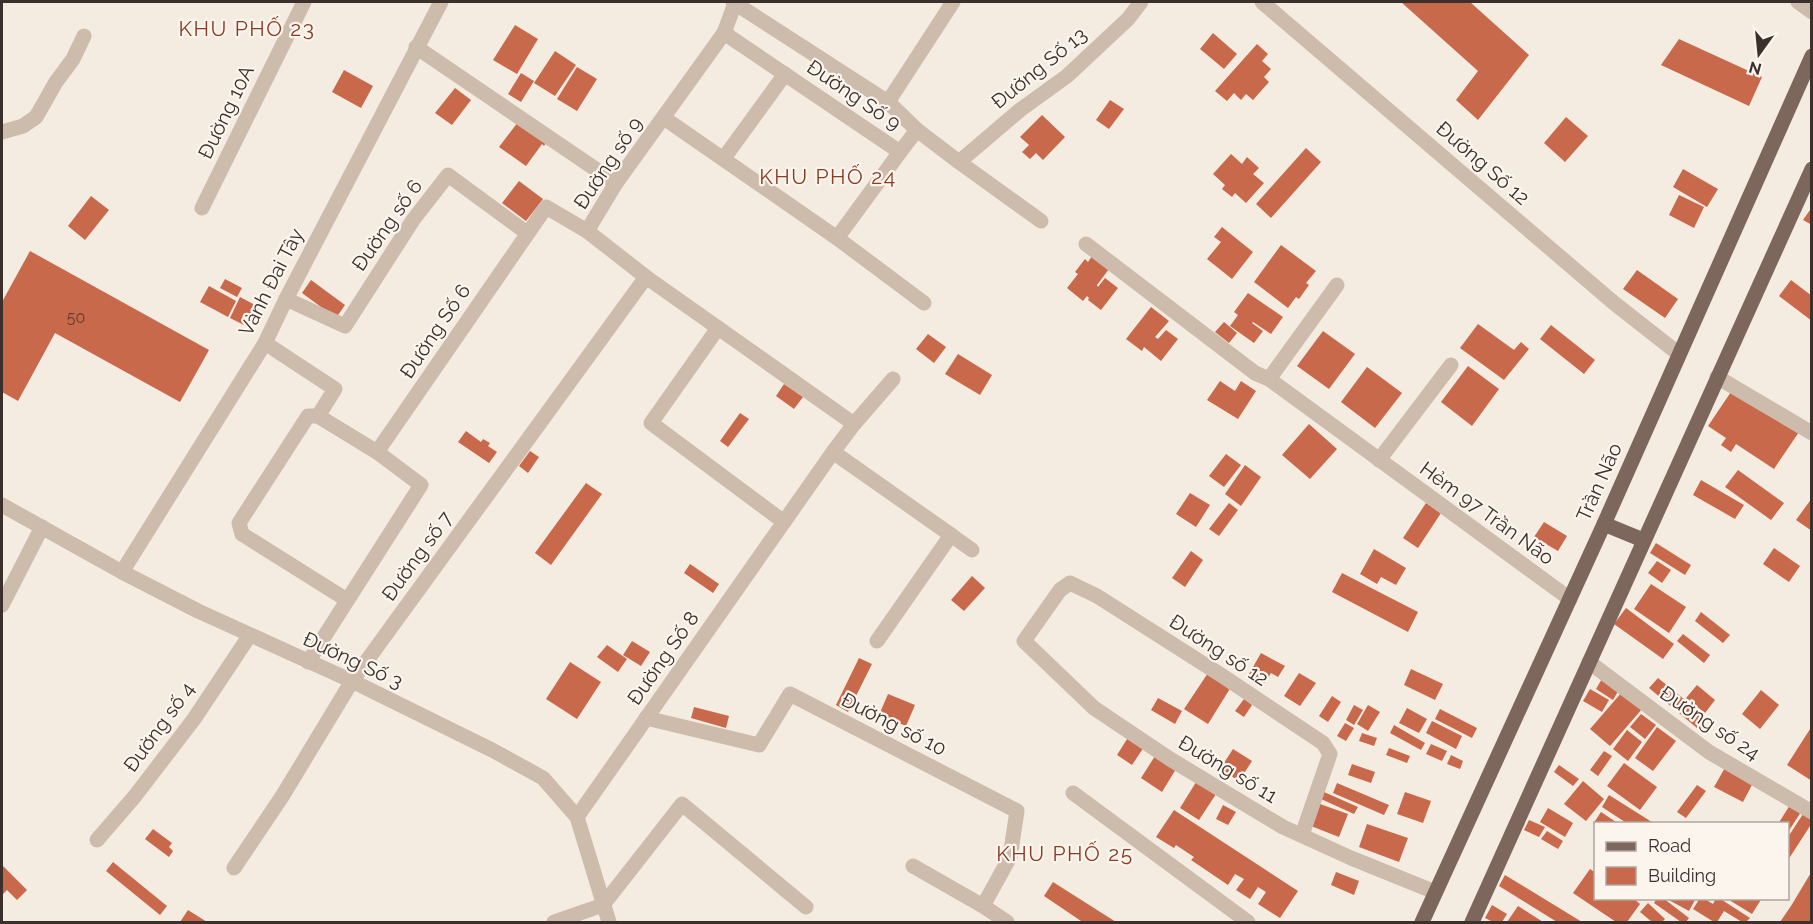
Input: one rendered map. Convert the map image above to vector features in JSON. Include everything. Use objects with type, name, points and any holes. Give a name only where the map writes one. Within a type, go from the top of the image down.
[{"type":"main road","name":"Trần Não","points":[[1422,922],[1604,524],[1812,56]]},
{"type":"main road","points":[[1472,922],[1812,170]]},
{"type":"main road","points":[[1604,524],[1643,540]]},
{"type":"street","name":"Đường 10A","points":[[202,208],[304,2]]},
{"type":"street","name":"Vành Đai Tây","points":[[122,572],[265,343],[441,2]]},
{"type":"street","points":[[734,2],[888,102],[917,130]]},
{"type":"street","name":"Đường số 9","points":[[587,231],[616,183],[724,33],[734,2]]},
{"type":"street","points":[[888,102],[952,2]]},
{"type":"street","name":"Đường Số 13","points":[[959,162],[1020,110],[1067,76],[1128,19],[1142,2]]},
{"type":"street","name":"Đường Số 12","points":[[1262,2],[1614,303],[1679,354]]},
{"type":"street","points":[[1798,2],[1812,12]]},
{"type":"street","name":"Đường Số 9","points":[[724,33],[900,152],[917,130],[1041,221]]},
{"type":"street","points":[[2,132],[24,126],[36,117],[56,82],[73,59],[84,36]]},
{"type":"street","points":[[416,47],[616,183]]},
{"type":"street","points":[[723,158],[785,74]]},
{"type":"street","points":[[664,118],[837,238],[924,303]]},
{"type":"street","points":[[837,238],[900,152]]},
{"type":"street","name":"Đường số 6","points":[[286,299],[345,327],[413,220],[448,175],[527,232]]},
{"type":"street","name":"Đường Số 6","points":[[377,452],[546,207],[587,231]]},
{"type":"street","points":[[587,231],[646,277],[854,424]]},
{"type":"street","name":"Hẻm 97 Trần Não","points":[[1086,244],[1255,373],[1269,379],[1570,599]]},
{"type":"street","name":"Đường số 7","points":[[234,868],[283,795],[352,681],[646,277]]},
{"type":"street","points":[[1269,379],[1337,285]]},
{"type":"street","points":[[718,328],[651,423],[784,522]]},
{"type":"street","points":[[265,343],[335,389],[318,416]]},
{"type":"street","points":[[1379,460],[1451,365]]},
{"type":"street","points":[[1717,377],[1812,434]]},
{"type":"street","name":"Đường Số 8","points":[[576,817],[833,452],[893,379]]},
{"type":"street","points":[[308,662],[421,485],[377,452],[318,416],[308,416],[238,523],[242,534],[347,600]]},
{"type":"street","points":[[833,452],[972,550]]},
{"type":"street","name":"Đường Số 3","points":[[2,505],[122,572],[250,635],[352,681],[543,778],[576,817],[609,922]]},
{"type":"street","points":[[2,605],[42,527]]},
{"type":"street","points":[[877,641],[951,536]]},
{"type":"street","name":"Đường số 12","points":[[1024,641],[1060,591],[1070,583],[1097,596],[1323,743],[1330,754],[1302,835]]},
{"type":"street","name":"Đường số 4","points":[[97,840],[135,796],[194,719],[250,635]]},
{"type":"street","name":"Đường số 11","points":[[1024,641],[1094,708],[1170,759],[1283,827],[1435,892]]},
{"type":"street","name":"Đường số 24","points":[[1589,662],[1709,752],[1812,812]]},
{"type":"street","name":"Đường số 10","points":[[646,718],[759,745],[790,694],[1017,811],[1010,857],[983,906]]},
{"type":"street","points":[[1074,793],[1248,922]]},
{"type":"street","points":[[554,922],[603,905],[682,804],[806,907]]},
{"type":"street","points":[[913,866],[1007,922]]},
{"type":"building","points":[[1401,2],[1470,2],[1529,55],[1478,120],[1456,100],[1478,71]]},
{"type":"building","points":[[515,25],[538,39],[517,74],[493,60]]},
{"type":"building","points":[[1213,33],[1237,54],[1224,69],[1200,49]]},
{"type":"building","points":[[1679,39],[1762,77],[1749,106],[1661,65]]},
{"type":"building","points":[[1257,44],[1268,54],[1262,61],[1271,69],[1264,77],[1269,82],[1253,100],[1246,94],[1241,100],[1234,93],[1227,101],[1215,91]]},
{"type":"building","points":[[555,51],[576,65],[555,96],[534,83]]},
{"type":"building","points":[[577,67],[597,79],[577,111],[557,99]]},
{"type":"building","points":[[344,70],[373,86],[361,108],[332,92]]},
{"type":"building","points":[[521,73],[534,81],[521,102],[508,94]]},
{"type":"building","points":[[455,88],[471,100],[452,125],[435,113]]},
{"type":"building","points":[[1110,100],[1124,109],[1109,129],[1096,120]]},
{"type":"building","points":[[1042,115],[1065,137],[1043,160],[1036,153],[1030,159],[1022,152],[1029,145],[1020,137]]},
{"type":"building","points":[[1566,117],[1588,136],[1565,162],[1544,143]]},
{"type":"building","points":[[521,118],[549,138],[526,166],[499,147]]},
{"type":"building","points":[[1306,148],[1321,162],[1271,218],[1256,204]]},
{"type":"building","points":[[1231,154],[1242,164],[1247,157],[1259,168],[1253,174],[1264,183],[1246,203],[1235,193],[1232,197],[1222,189],[1225,185],[1213,174]]},
{"type":"building","points":[[1683,169],[1718,189],[1707,207],[1673,187]]},
{"type":"building","points":[[519,181],[543,199],[526,221],[502,203]]},
{"type":"building","points":[[1679,195],[1704,207],[1694,228],[1669,215]]},
{"type":"building","points":[[91,196],[109,210],[85,240],[68,226]]},
{"type":"building","points":[[1810,210],[1812,212],[1812,225],[1803,220]]},
{"type":"building","points":[[1222,227],[1253,252],[1232,279],[1207,259],[1221,242],[1214,237]]},
{"type":"building","points":[[1281,245],[1316,271],[1306,283],[1309,285],[1299,299],[1296,297],[1288,308],[1254,282]]},
{"type":"building","points":[[30,251],[209,350],[180,402],[55,333],[18,401],[2,392],[2,302]]},
{"type":"building","points":[[1092,256],[1109,269],[1097,285],[1098,287],[1105,278],[1118,288],[1101,310],[1088,300],[1087,296],[1083,301],[1067,288],[1078,274],[1075,272],[1085,259],[1088,262]]},
{"type":"building","points":[[1637,270],[1678,299],[1665,318],[1623,289]]},
{"type":"building","points":[[225,279],[242,288],[237,297],[220,288]]},
{"type":"building","points":[[311,280],[345,305],[336,318],[302,293]]},
{"type":"building","points":[[1791,280],[1812,296],[1812,321],[1779,296]]},
{"type":"building","points":[[209,286],[236,301],[228,317],[200,302]]},
{"type":"building","points":[[1248,293],[1283,317],[1271,334],[1253,322],[1263,331],[1254,343],[1230,326],[1238,315],[1234,312]]},
{"type":"building","points":[[240,297],[259,307],[248,327],[230,318]]},
{"type":"building","points":[[1151,307],[1169,321],[1155,337],[1158,339],[1166,330],[1178,339],[1161,361],[1144,347],[1142,351],[1126,339]]},
{"type":"building","points":[[1224,322],[1237,333],[1229,343],[1215,332]]},
{"type":"building","points":[[1478,324],[1514,350],[1521,342],[1529,349],[1504,380],[1460,348]]},
{"type":"building","points":[[1551,325],[1595,360],[1584,374],[1540,339]]},
{"type":"building","points":[[1323,331],[1355,354],[1329,389],[1297,366]]},
{"type":"building","points":[[928,334],[946,347],[934,363],[916,349]]},
{"type":"building","points":[[958,354],[992,375],[980,395],[945,374]]},
{"type":"building","points":[[1468,366],[1499,389],[1472,426],[1441,402]]},
{"type":"building","points":[[1367,367],[1402,393],[1375,428],[1341,402]]},
{"type":"building","points":[[1220,381],[1235,391],[1241,381],[1256,391],[1238,419],[1207,400]]},
{"type":"building","points":[[784,384],[803,397],[794,409],[776,396]]},
{"type":"building","points":[[1733,389],[1799,432],[1774,469],[1736,444],[1731,452],[1721,445],[1726,438],[1708,426]]},
{"type":"building","points":[[740,413],[749,419],[728,447],[720,441]]},
{"type":"building","points":[[1309,424],[1337,449],[1310,479],[1282,455]]},
{"type":"building","points":[[466,431],[481,442],[483,439],[490,443],[488,446],[497,452],[489,463],[458,442]]},
{"type":"building","points":[[530,451],[539,457],[528,473],[519,466]]},
{"type":"building","points":[[1226,454],[1241,465],[1224,487],[1209,476]]},
{"type":"building","points":[[1245,465],[1261,477],[1241,506],[1225,494]]},
{"type":"building","points":[[1738,470],[1784,503],[1771,520],[1725,487]]},
{"type":"building","points":[[1701,480],[1744,505],[1735,519],[1693,495]]},
{"type":"building","points":[[586,483],[602,494],[551,565],[535,553]]},
{"type":"building","points":[[1190,493],[1210,505],[1196,527],[1176,514]]},
{"type":"building","points":[[1812,498],[1812,531],[1796,520]]},
{"type":"building","points":[[1229,503],[1238,510],[1219,536],[1209,529]]},
{"type":"building","points":[[1426,503],[1441,513],[1418,548],[1403,538]]},
{"type":"building","points":[[1544,522],[1567,536],[1558,551],[1534,537]]},
{"type":"building","points":[[1656,543],[1691,565],[1685,575],[1650,553]]},
{"type":"building","points":[[1774,548],[1800,566],[1789,582],[1763,564]]},
{"type":"building","points":[[1374,549],[1406,568],[1396,585],[1381,577],[1377,584],[1360,574]]},
{"type":"building","points":[[1191,551],[1203,560],[1185,587],[1172,578]]},
{"type":"building","points":[[1657,561],[1671,570],[1662,583],[1648,573]]},
{"type":"building","points":[[690,564],[719,584],[713,593],[684,573]]},
{"type":"building","points":[[1342,573],[1418,612],[1408,632],[1332,592]]},
{"type":"building","points":[[972,576],[985,588],[964,611],[951,600]]},
{"type":"building","points":[[1651,584],[1686,607],[1669,633],[1634,609]]},
{"type":"building","points":[[1626,608],[1674,644],[1663,659],[1614,624]]},
{"type":"building","points":[[1701,612],[1730,635],[1723,643],[1695,621]]},
{"type":"building","points":[[1683,634],[1710,655],[1704,663],[1677,641]]},
{"type":"building","points":[[632,641],[650,652],[641,666],[623,655]]},
{"type":"building","points":[[607,645],[627,659],[618,672],[597,657]]},
{"type":"building","points":[[1261,653],[1285,666],[1278,677],[1271,673],[1265,683],[1249,674]]},
{"type":"building","points":[[859,658],[872,664],[848,712],[836,705]]},
{"type":"building","points":[[570,662],[601,682],[577,719],[546,699]]},
{"type":"building","points":[[1411,669],[1443,684],[1435,700],[1404,685]]},
{"type":"building","points":[[1208,673],[1231,687],[1208,724],[1184,709]]},
{"type":"building","points":[[1299,673],[1316,683],[1300,706],[1284,696]]},
{"type":"building","points":[[1603,677],[1620,688],[1613,700],[1596,689]]},
{"type":"building","points":[[1658,678],[1706,717],[1697,728],[1649,688]]},
{"type":"building","points":[[1697,685],[1715,700],[1705,713],[1686,698]]},
{"type":"building","points":[[1590,689],[1609,700],[1602,712],[1583,701]]},
{"type":"building","points":[[1761,690],[1779,705],[1760,729],[1742,714]]},
{"type":"building","points":[[1622,692],[1642,709],[1610,746],[1590,729]]},
{"type":"building","points":[[888,694],[915,705],[906,726],[879,715]]},
{"type":"building","points":[[1332,696],[1341,702],[1328,722],[1319,716]]},
{"type":"building","points":[[1158,698],[1182,711],[1175,724],[1151,710]]},
{"type":"building","points":[[1244,699],[1252,705],[1244,717],[1235,711]]},
{"type":"building","points":[[1354,705],[1363,710],[1354,725],[1346,720]]},
{"type":"building","points":[[1368,705],[1380,712],[1368,731],[1357,724]]},
{"type":"building","points":[[694,707],[729,716],[726,728],[691,718]]},
{"type":"building","points":[[1407,708],[1427,719],[1419,733],[1399,723]]},
{"type":"building","points":[[1440,709],[1477,728],[1472,738],[1435,719]]},
{"type":"building","points":[[1641,714],[1656,725],[1645,739],[1630,727]]},
{"type":"building","points":[[1432,721],[1462,736],[1456,749],[1426,733]]},
{"type":"building","points":[[1345,723],[1354,728],[1346,741],[1337,736]]},
{"type":"building","points":[[1394,725],[1425,743],[1421,750],[1390,733]]},
{"type":"building","points":[[1812,726],[1812,781],[1787,765]]},
{"type":"building","points":[[1657,727],[1676,741],[1653,771],[1635,758]]},
{"type":"building","points":[[1627,730],[1642,742],[1628,761],[1613,749]]},
{"type":"building","points":[[1362,733],[1377,738],[1374,746],[1359,741]]},
{"type":"building","points":[[1129,736],[1144,747],[1132,765],[1117,755]]},
{"type":"building","points":[[1431,744],[1447,751],[1442,761],[1426,754]]},
{"type":"building","points":[[1389,748],[1410,756],[1407,763],[1386,755]]},
{"type":"building","points":[[1233,749],[1252,761],[1239,781],[1220,769]]},
{"type":"building","points":[[1604,751],[1612,756],[1598,776],[1590,770]]},
{"type":"building","points":[[1451,755],[1463,761],[1460,769],[1447,764]]},
{"type":"building","points":[[1155,756],[1176,769],[1162,792],[1141,778]]},
{"type":"building","points":[[1624,763],[1657,787],[1640,810],[1607,786]]},
{"type":"building","points":[[1352,764],[1375,772],[1371,783],[1348,775]]},
{"type":"building","points":[[1559,765],[1579,779],[1573,786],[1554,772]]},
{"type":"building","points":[[1726,766],[1754,781],[1743,802],[1714,787]]},
{"type":"building","points":[[1198,779],[1218,791],[1199,820],[1180,808]]},
{"type":"building","points":[[1583,781],[1604,799],[1586,821],[1564,804]]},
{"type":"building","points":[[1337,783],[1389,805],[1384,815],[1333,793]]},
{"type":"building","points":[[1697,785],[1706,791],[1686,818],[1677,812]]},
{"type":"building","points":[[1324,792],[1358,807],[1354,814],[1321,799]]},
{"type":"building","points":[[1405,792],[1431,801],[1423,823],[1397,814]]},
{"type":"building","points":[[1609,795],[1652,822],[1625,822],[1602,807]]},
{"type":"building","points":[[1320,804],[1348,814],[1339,837],[1311,826]]},
{"type":"building","points":[[1223,805],[1236,812],[1228,825],[1216,819]]},
{"type":"building","points":[[1790,805],[1801,812],[1789,830],[1789,822],[1779,822]]},
{"type":"building","points":[[1548,808],[1573,823],[1565,837],[1540,822]]},
{"type":"building","points":[[1174,810],[1298,891],[1280,918],[1258,904],[1266,892],[1258,887],[1250,899],[1236,890],[1244,879],[1235,874],[1228,885],[1191,860],[1194,857],[1176,845],[1174,848],[1156,837]]},
{"type":"building","points":[[1805,811],[1812,816],[1812,823],[1789,858],[1789,835]]},
{"type":"building","points":[[1601,812],[1616,822],[1594,822]]},
{"type":"building","points":[[1529,820],[1545,827],[1539,837],[1524,830]]},
{"type":"building","points":[[1367,824],[1408,838],[1399,862],[1359,847]]},
{"type":"building","points":[[153,829],[172,843],[169,847],[173,851],[169,857],[145,839]]},
{"type":"building","points":[[1547,831],[1563,841],[1558,849],[1541,839]]},
{"type":"building","points":[[113,862],[167,906],[160,915],[106,871]]},
{"type":"building","points":[[2,865],[27,890],[17,900],[7,890],[2,895]]},
{"type":"building","points":[[1590,869],[1594,872],[1594,900],[1635,900],[1640,904],[1627,922],[1616,922],[1573,893]]},
{"type":"building","points":[[1812,871],[1812,922],[1780,922],[1791,906]]},
{"type":"building","points":[[1336,872],[1359,881],[1354,895],[1331,885]]},
{"type":"building","points":[[1505,875],[1582,922],[1557,922],[1499,886]]},
{"type":"building","points":[[1053,882],[1116,922],[1080,922],[1044,896]]},
{"type":"building","points":[[1656,900],[1666,900],[1689,918],[1686,922],[1681,922],[1654,903]]},
{"type":"building","points":[[1669,900],[1695,900],[1689,911]]},
{"type":"building","points":[[1699,900],[1706,900],[1713,904],[1715,900],[1722,900],[1750,918],[1742,922],[1724,911],[1717,922],[1714,922],[1693,909]]},
{"type":"building","points":[[1729,900],[1761,900],[1752,914]]},
{"type":"building","points":[[1648,903],[1665,919],[1662,922],[1652,922],[1640,912]]},
{"type":"building","points":[[1492,905],[1507,914],[1502,922],[1493,922],[1485,918]]},
{"type":"building","points":[[1518,906],[1543,922],[1507,922]]},
{"type":"building","points":[[188,910],[207,922],[180,922]]},
{"type":"district","name":"KHU PHỐ 23","points":[[247,29]]},
{"type":"district","name":"KHU PHỐ 24","points":[[828,177]]},
{"type":"district","name":"KHU PHỐ 25","points":[[1065,854]]}]
